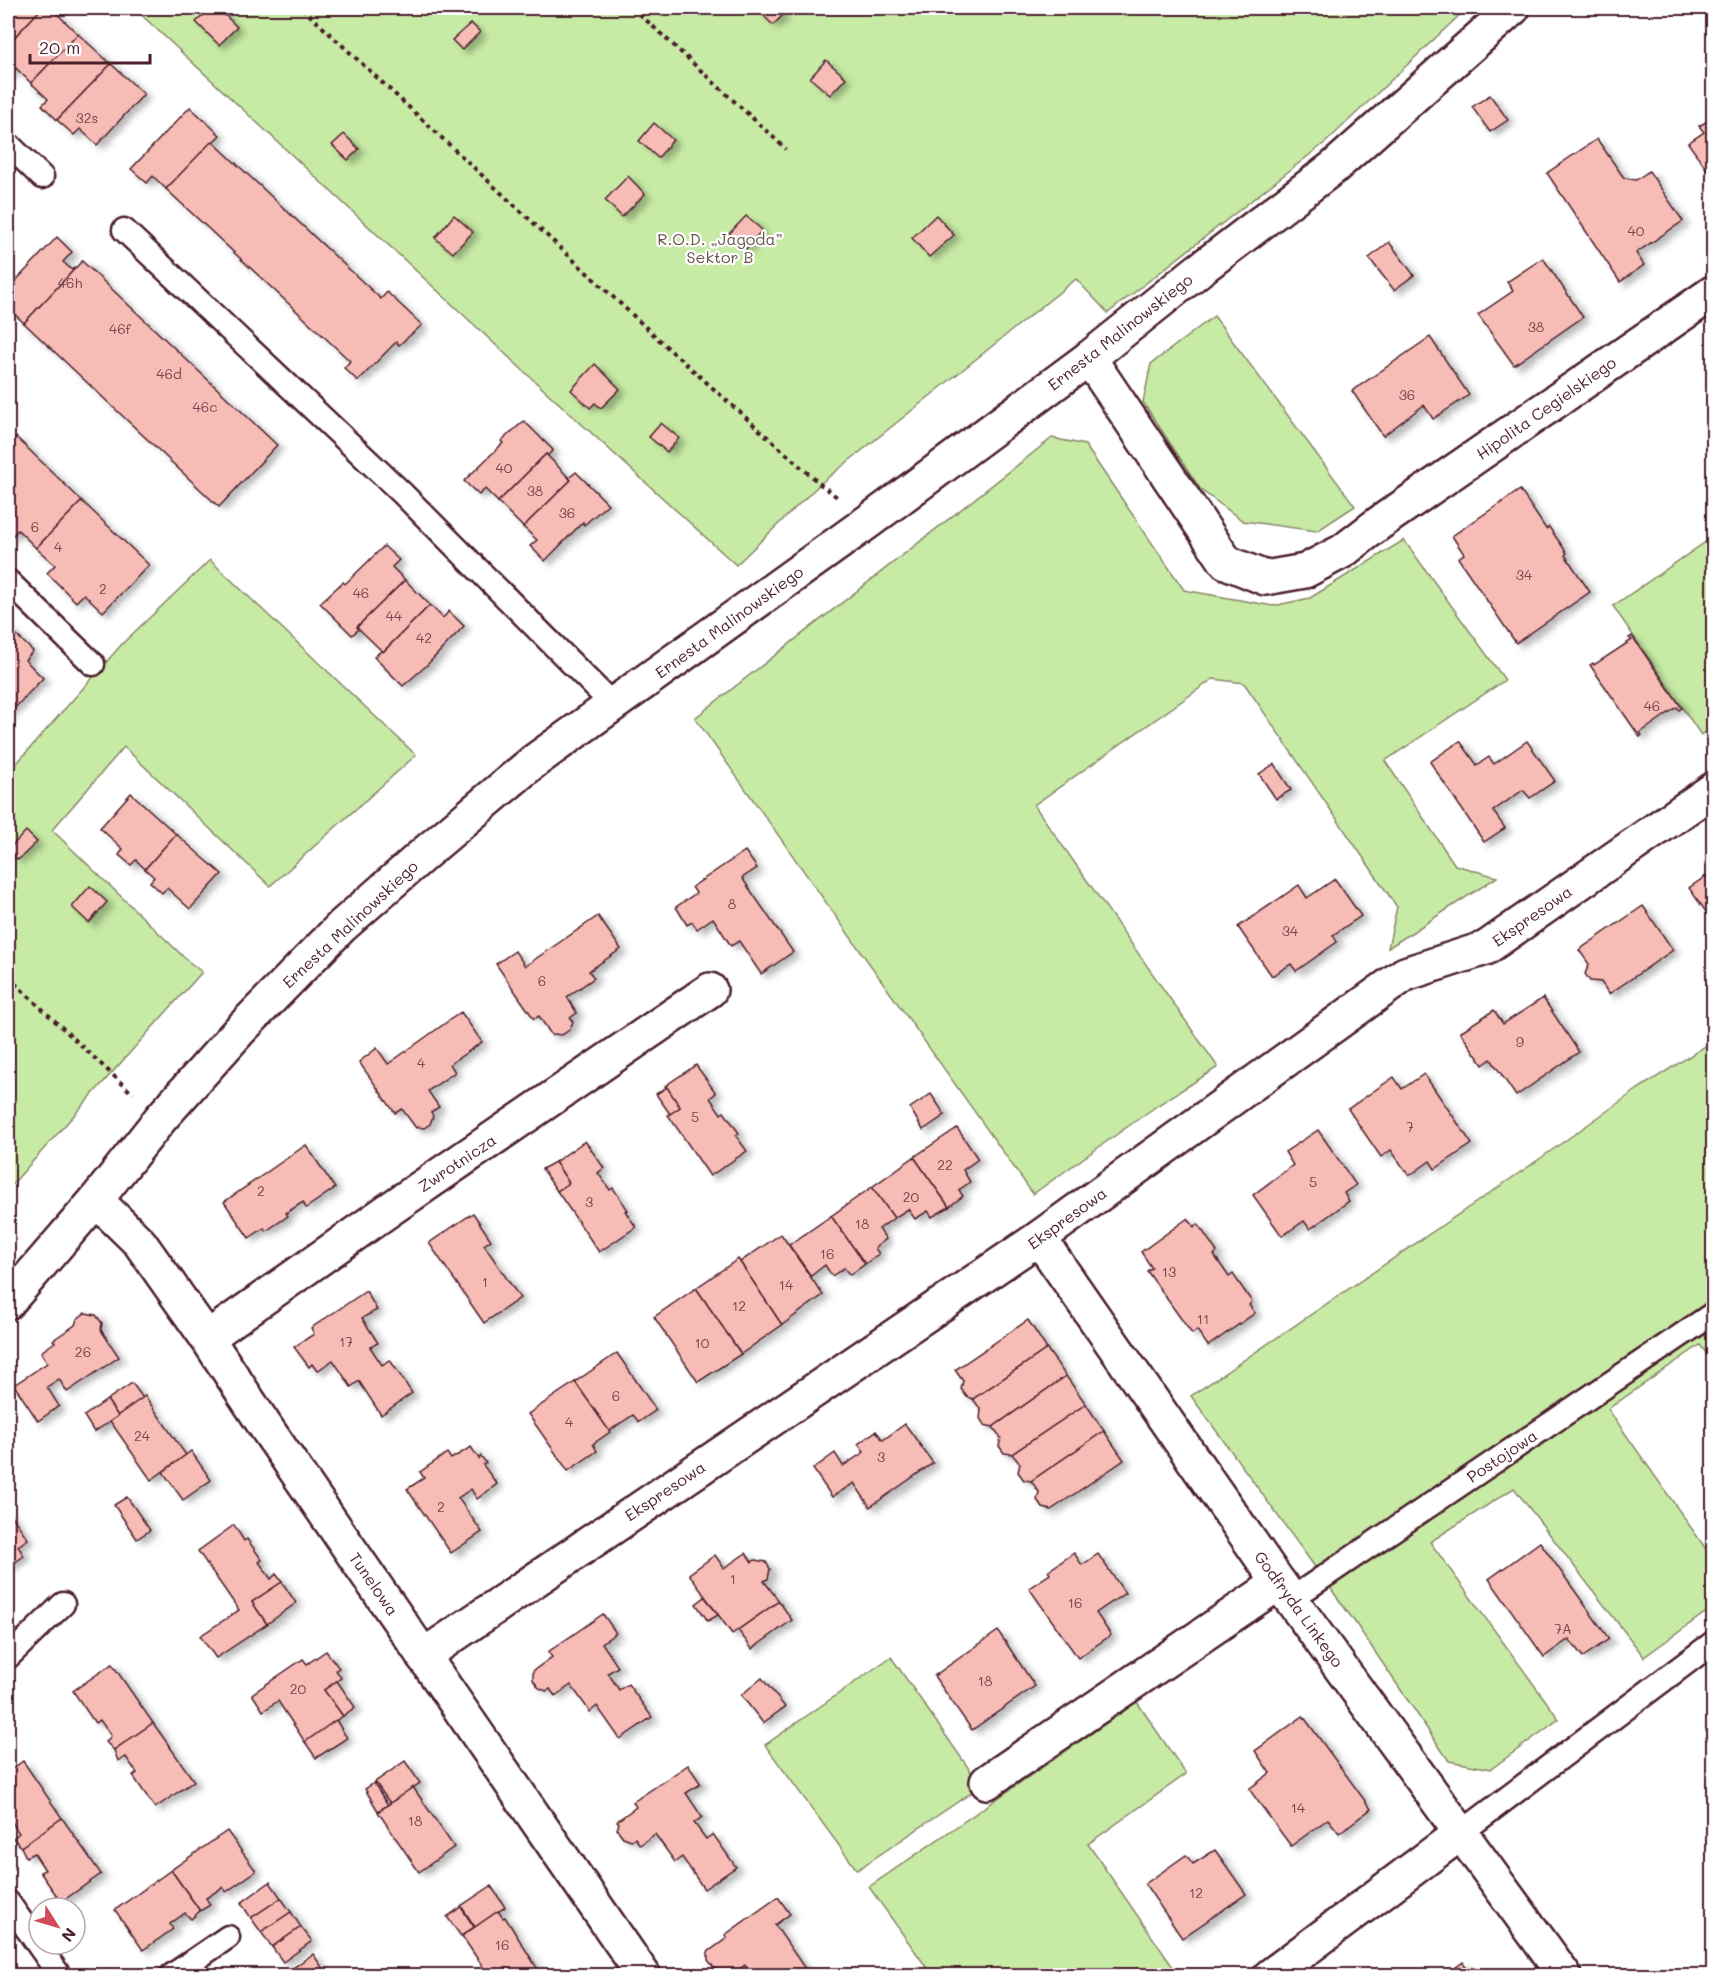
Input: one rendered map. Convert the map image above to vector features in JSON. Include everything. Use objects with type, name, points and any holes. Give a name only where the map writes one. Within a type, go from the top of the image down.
[{"type":"street","name":"Ernesta Malinowskiego","points":[[8,1302],[192,1083],[239,1031],[342,926],[533,762],[869,521],[1089,358],[1199,270],[1334,168],[1513,8]]},
{"type":"street","name":"Hipolita Cegielskiego","points":[[1089,358],[1226,562],[1265,578],[1305,571],[1342,551],[1713,292]]},
{"type":"street","name":"Ekspresowa","points":[[423,1656],[1039,1238],[1405,974],[1486,948],[1713,789]]},
{"type":"street","name":"Zwrotnicza","points":[[207,1338],[393,1207],[710,990]]},
{"type":"street","name":"Tunelowa","points":[[96,1200],[140,1243],[644,1976]]},
{"type":"street","name":"Godfryda Linkego","points":[[1039,1238],[1285,1591],[1565,1976]]},
{"type":"street","points":[[987,1782],[1285,1591]]},
{"type":"street","points":[[1270,1976],[1462,1832]]},
{"type":"lane","points":[[8,144],[42,177]]},
{"type":"lane","points":[[124,230],[402,493],[613,705]]},
{"type":"lane","points":[[8,581],[93,664]]},
{"type":"lane","name":"Postojowa","points":[[1285,1591],[1713,1313]]},
{"type":"lane","points":[[8,1657],[63,1604]]},
{"type":"lane","points":[[1462,1832],[1713,1642]]},
{"type":"lane","points":[[8,1902],[60,1976]]},
{"type":"lane","points":[[171,1976],[228,1937]]},
{"type":"path","points":[[302,8],[667,347],[820,484]]},
{"type":"path","points":[[633,8],[786,149]]},
{"type":"path","points":[[8,977],[111,1075]]},
{"type":"green space","name":"R.O.D. „Jagoda” Sektor B","points":[[134,8],[1467,8],[1326,142],[1108,313],[1076,279],[820,484],[736,565],[529,376]]},
{"type":"green space","points":[[1214,316],[1355,506],[1317,531],[1243,521],[1201,490],[1143,402],[1151,364]]},
{"type":"green space","points":[[1052,438],[1085,445],[1184,590],[1273,606],[1310,598],[1404,540],[1505,680],[1385,761],[1455,865],[1497,877],[1388,948],[1397,907],[1244,683],[1213,679],[1034,805],[1218,1067],[1158,1105],[1033,1194],[695,718]]},
{"type":"green space","points":[[1713,537],[1713,727],[1701,735],[1613,606]]},
{"type":"green space","points":[[210,560],[416,755],[270,886],[124,747],[52,830],[202,972],[8,1189],[8,773],[123,643]]},
{"type":"green space","points":[[1713,1041],[1713,1362],[1700,1345],[1608,1409],[1713,1559],[1713,1607],[1644,1657],[1514,1488],[1430,1542],[1559,1719],[1491,1769],[1449,1761],[1352,1618],[1191,1396],[1528,1167],[1638,1089]]},
{"type":"green space","points":[[891,1657],[981,1786],[857,1870],[765,1745]]},
{"type":"green space","points":[[1137,1702],[1186,1774],[1088,1844],[1175,1970],[1166,1976],[932,1975],[869,1887]]},
{"type":"building","points":[[8,8],[42,8],[8,44]]},
{"type":"building","points":[[42,8],[51,8],[78,34],[31,83],[16,68],[10,75],[8,73],[8,44]]},
{"type":"building","points":[[211,8],[218,8],[237,27],[219,45],[196,22]]},
{"type":"building","points":[[756,8],[775,8],[783,15],[773,25]]},
{"type":"building","points":[[471,23],[480,32],[462,50],[452,40]]},
{"type":"building","points":[[78,34],[111,64],[57,120],[42,105],[48,99],[31,83]]},
{"type":"building","points":[[826,60],[846,78],[830,95],[810,78]]},
{"type":"building","points":[[111,64],[144,94],[97,145],[80,129],[74,135],[57,120]]},
{"type":"building","points":[[1490,95],[1508,120],[1490,132],[1472,107]]},
{"type":"building","points":[[190,107],[220,135],[166,189],[153,176],[147,183],[131,169]]},
{"type":"building","points":[[1714,117],[1714,179],[1688,143],[1704,132],[1699,126]]},
{"type":"building","points":[[654,123],[673,140],[658,158],[639,141]]},
{"type":"building","points":[[344,134],[359,149],[348,160],[332,145]]},
{"type":"building","points":[[1597,139],[1624,178],[1636,180],[1649,171],[1683,221],[1636,253],[1644,265],[1620,282],[1547,173]]},
{"type":"building","points":[[212,141],[381,299],[387,292],[422,325],[399,345],[396,342],[358,381],[344,368],[350,361],[166,189]]},
{"type":"building","points":[[628,176],[645,194],[622,217],[605,200]]},
{"type":"building","points":[[454,215],[473,232],[453,253],[435,238]]},
{"type":"building","points":[[936,215],[954,235],[929,257],[912,238]]},
{"type":"building","points":[[746,216],[762,230],[746,249],[729,234]]},
{"type":"building","points":[[57,237],[72,252],[63,262],[72,270],[76,268],[24,323],[8,308],[8,289]]},
{"type":"building","points":[[1389,242],[1414,275],[1394,290],[1369,258]]},
{"type":"building","points":[[1543,258],[1583,317],[1514,365],[1478,315],[1513,291],[1507,282]]},
{"type":"building","points":[[82,261],[277,445],[219,507],[24,323]]},
{"type":"building","points":[[1430,337],[1469,395],[1433,419],[1424,405],[1383,436],[1352,391]]},
{"type":"building","points":[[595,364],[620,389],[601,408],[595,403],[590,408],[571,390]]},
{"type":"building","points":[[524,421],[553,450],[547,456],[546,454],[498,502],[485,489],[479,495],[464,481],[503,443],[501,441]]},
{"type":"building","points":[[661,423],[679,438],[667,452],[649,437]]},
{"type":"building","points":[[16,437],[82,501],[36,548],[18,530],[10,538],[8,536],[8,446]]},
{"type":"building","points":[[546,454],[571,480],[523,527],[498,502]]},
{"type":"building","points":[[576,472],[608,504],[584,525],[583,522],[545,561],[530,546],[537,540],[523,527],[571,480],[569,478]]},
{"type":"building","points":[[1520,490],[1546,529],[1549,527],[1567,553],[1565,555],[1590,592],[1516,643],[1458,558],[1464,554],[1452,536]]},
{"type":"building","points":[[82,501],[149,565],[103,612],[84,594],[76,602],[47,573],[55,565],[36,548]]},
{"type":"building","points":[[384,546],[399,560],[392,567],[405,580],[357,627],[359,629],[352,635],[320,603],[343,582],[345,584]]},
{"type":"building","points":[[405,580],[430,605],[383,652],[357,627]]},
{"type":"building","points":[[430,605],[443,618],[449,611],[464,626],[426,666],[403,686],[374,657],[381,651],[383,652]]},
{"type":"building","points":[[8,627],[33,651],[25,660],[43,678],[8,715]]},
{"type":"building","points":[[1632,636],[1682,708],[1679,710],[1677,707],[1640,733],[1642,735],[1640,737],[1590,665],[1593,663],[1594,665],[1632,640],[1629,638]]},
{"type":"building","points":[[1460,741],[1477,765],[1489,757],[1494,764],[1527,741],[1555,781],[1530,798],[1523,790],[1493,811],[1505,828],[1484,842],[1430,762]]},
{"type":"building","points":[[1274,764],[1291,790],[1276,799],[1259,774]]},
{"type":"building","points":[[131,793],[176,834],[145,869],[136,860],[131,865],[119,855],[123,849],[100,828]]},
{"type":"building","points":[[26,831],[37,842],[18,860],[8,850]]},
{"type":"building","points":[[176,834],[222,874],[190,909],[167,888],[162,893],[150,882],[154,877],[145,869]]},
{"type":"building","points":[[745,851],[757,868],[742,878],[793,952],[761,974],[739,941],[731,946],[713,918],[697,929],[692,922],[687,925],[676,907],[696,893],[692,887]]},
{"type":"building","points":[[1706,876],[1714,886],[1714,923],[1689,888]]},
{"type":"building","points":[[1335,879],[1361,916],[1333,935],[1337,942],[1296,971],[1291,964],[1272,976],[1238,927],[1299,885],[1307,898]]},
{"type":"building","points":[[90,886],[107,902],[89,923],[72,907]]},
{"type":"building","points":[[1643,906],[1673,950],[1609,994],[1601,982],[1590,981],[1585,974],[1589,964],[1579,950]]},
{"type":"building","points":[[598,916],[621,949],[589,971],[594,978],[567,997],[577,1013],[570,1018],[573,1022],[569,1030],[562,1035],[552,1036],[539,1016],[534,1019],[496,964],[515,951],[525,966]]},
{"type":"building","points":[[1543,998],[1579,1052],[1516,1096],[1491,1059],[1483,1065],[1460,1032],[1494,1010],[1503,1024]]},
{"type":"building","points":[[461,1012],[482,1042],[450,1064],[455,1072],[428,1091],[439,1107],[431,1112],[433,1116],[430,1124],[424,1128],[416,1128],[402,1109],[395,1113],[359,1062],[377,1048],[388,1064]]},
{"type":"building","points":[[696,1065],[716,1093],[710,1098],[721,1114],[724,1112],[739,1133],[736,1136],[747,1151],[710,1176],[668,1115],[680,1107],[665,1086]]},
{"type":"building","points":[[1424,1074],[1472,1144],[1435,1169],[1430,1161],[1409,1176],[1391,1150],[1381,1157],[1348,1109],[1394,1077],[1402,1089]]},
{"type":"building","points":[[667,1087],[680,1107],[670,1114],[656,1094]]},
{"type":"building","points":[[931,1094],[945,1115],[923,1130],[910,1108]]},
{"type":"building","points":[[957,1128],[978,1159],[963,1170],[970,1182],[959,1190],[963,1196],[949,1207],[914,1157]]},
{"type":"building","points":[[1318,1130],[1356,1185],[1344,1193],[1349,1201],[1310,1229],[1304,1221],[1282,1236],[1253,1195],[1293,1165],[1285,1152]]},
{"type":"building","points":[[585,1141],[604,1168],[598,1173],[610,1190],[613,1188],[636,1227],[599,1252],[557,1191],[569,1183],[555,1162]]},
{"type":"building","points":[[306,1145],[335,1188],[306,1208],[303,1202],[286,1213],[288,1216],[266,1231],[264,1228],[249,1238],[224,1202]]},
{"type":"building","points":[[914,1157],[949,1207],[932,1217],[928,1211],[915,1219],[908,1209],[894,1218],[872,1187]]},
{"type":"building","points":[[555,1162],[569,1183],[557,1191],[542,1169]]},
{"type":"building","points":[[872,1187],[894,1218],[879,1229],[886,1239],[875,1248],[879,1254],[865,1264],[831,1216]]},
{"type":"building","points":[[473,1213],[491,1240],[484,1245],[520,1298],[484,1323],[429,1243]]},
{"type":"building","points":[[831,1216],[865,1264],[850,1275],[844,1268],[832,1276],[825,1265],[811,1276],[789,1245]]},
{"type":"building","points":[[1188,1218],[1194,1227],[1198,1224],[1217,1252],[1214,1255],[1229,1277],[1233,1274],[1252,1302],[1249,1305],[1255,1313],[1208,1346],[1197,1330],[1192,1334],[1147,1271],[1152,1268],[1141,1252]]},
{"type":"building","points":[[781,1234],[823,1295],[782,1325],[740,1262]]},
{"type":"building","points":[[738,1259],[782,1325],[741,1354],[696,1288]]},
{"type":"building","points":[[696,1288],[741,1354],[698,1382],[654,1317]]},
{"type":"building","points":[[366,1291],[377,1310],[362,1318],[378,1343],[370,1347],[382,1365],[390,1360],[412,1393],[381,1415],[359,1381],[351,1387],[333,1360],[317,1371],[312,1364],[309,1367],[294,1347],[314,1334],[311,1328]]},
{"type":"building","points":[[85,1313],[96,1315],[102,1323],[101,1330],[119,1357],[67,1392],[59,1379],[47,1387],[59,1406],[38,1421],[14,1385],[47,1363],[41,1352],[55,1342],[53,1340],[75,1325],[77,1319]]},
{"type":"building","points":[[1028,1320],[1047,1349],[973,1399],[967,1397],[961,1389],[963,1381],[955,1370]]},
{"type":"building","points":[[1047,1349],[1066,1376],[993,1427],[984,1425],[980,1418],[981,1410],[973,1399]]},
{"type":"building","points":[[617,1353],[656,1410],[639,1422],[633,1415],[609,1431],[575,1382]]},
{"type":"building","points":[[1066,1376],[1086,1404],[1012,1454],[1004,1453],[999,1446],[1001,1438],[993,1427]]},
{"type":"building","points":[[575,1382],[610,1432],[593,1444],[597,1451],[568,1471],[528,1414]]},
{"type":"building","points":[[132,1383],[143,1398],[118,1416],[107,1400]]},
{"type":"building","points":[[145,1396],[186,1455],[151,1480],[110,1421]]},
{"type":"building","points":[[107,1400],[118,1416],[94,1432],[84,1416]]},
{"type":"building","points":[[1086,1404],[1104,1431],[1031,1481],[1024,1480],[1018,1472],[1020,1464],[1012,1454]]},
{"type":"building","points":[[905,1424],[933,1463],[870,1507],[854,1483],[832,1497],[813,1469],[835,1453],[843,1466],[864,1452],[858,1444],[876,1431],[883,1440]]},
{"type":"building","points":[[1104,1431],[1124,1460],[1051,1510],[1043,1508],[1037,1500],[1039,1492],[1031,1481]]},
{"type":"building","points":[[471,1447],[479,1459],[481,1456],[486,1463],[483,1465],[497,1484],[477,1499],[471,1489],[458,1498],[482,1532],[451,1553],[407,1489],[424,1478],[420,1472],[447,1453],[451,1459]]},
{"type":"building","points":[[191,1451],[211,1480],[183,1500],[163,1472]]},
{"type":"building","points":[[127,1497],[150,1530],[137,1539],[114,1505]]},
{"type":"building","points":[[8,1510],[28,1539],[18,1546],[24,1556],[8,1567]]},
{"type":"building","points":[[234,1525],[244,1541],[247,1539],[262,1560],[259,1562],[271,1579],[276,1574],[282,1582],[252,1602],[267,1624],[216,1658],[200,1636],[239,1610],[198,1551]]},
{"type":"building","points":[[1540,1542],[1609,1639],[1583,1657],[1569,1639],[1544,1657],[1489,1579]]},
{"type":"building","points":[[746,1553],[752,1562],[755,1560],[766,1562],[770,1569],[768,1579],[764,1581],[779,1601],[732,1634],[689,1574],[715,1555],[724,1568]]},
{"type":"building","points":[[1074,1553],[1082,1565],[1098,1554],[1125,1593],[1096,1613],[1111,1635],[1078,1658],[1029,1588],[1050,1574],[1048,1571]]},
{"type":"building","points":[[282,1582],[296,1603],[267,1624],[252,1602]]},
{"type":"building","points":[[705,1597],[718,1615],[708,1621],[696,1604]]},
{"type":"building","points":[[779,1601],[792,1620],[752,1649],[738,1630]]},
{"type":"building","points":[[603,1614],[616,1633],[602,1643],[618,1667],[608,1673],[619,1690],[628,1684],[652,1717],[620,1739],[597,1706],[590,1712],[571,1685],[555,1696],[550,1689],[546,1691],[539,1688],[533,1680],[533,1671],[552,1657],[548,1652]]},
{"type":"building","points":[[998,1631],[1035,1686],[972,1730],[934,1676]]},
{"type":"building","points":[[326,1651],[339,1668],[336,1670],[341,1678],[324,1690],[343,1716],[305,1742],[278,1701],[263,1711],[252,1694],[303,1659],[307,1664]]},
{"type":"building","points":[[112,1664],[153,1723],[114,1750],[106,1742],[111,1736],[100,1720],[95,1723],[73,1691]]},
{"type":"building","points":[[762,1678],[785,1707],[763,1723],[741,1695]]},
{"type":"building","points":[[337,1681],[355,1707],[343,1716],[324,1690]]},
{"type":"building","points":[[1303,1716],[1371,1809],[1339,1833],[1328,1819],[1291,1846],[1249,1789],[1270,1773],[1255,1751]]},
{"type":"building","points":[[336,1720],[347,1738],[316,1758],[305,1742]]},
{"type":"building","points":[[153,1723],[194,1781],[155,1808],[133,1776],[137,1773],[126,1757],[118,1761],[114,1750]]},
{"type":"building","points":[[23,1761],[62,1818],[21,1847],[13,1838],[19,1833],[8,1816],[8,1772]]},
{"type":"building","points":[[405,1761],[420,1783],[390,1803],[375,1782]]},
{"type":"building","points":[[688,1765],[701,1784],[686,1793],[702,1817],[694,1823],[706,1839],[713,1834],[736,1867],[704,1889],[682,1857],[675,1862],[655,1834],[640,1845],[635,1838],[631,1840],[623,1837],[617,1829],[619,1823],[617,1821],[636,1807],[633,1802]]},
{"type":"building","points":[[374,1783],[388,1805],[378,1811],[365,1789]]},
{"type":"building","points":[[413,1787],[454,1847],[419,1872],[378,1812]]},
{"type":"building","points":[[62,1818],[101,1874],[70,1896],[57,1896],[40,1872],[45,1870],[34,1853],[26,1857],[21,1847]]},
{"type":"building","points":[[227,1831],[256,1871],[226,1892],[223,1887],[206,1898],[210,1905],[200,1911],[171,1870]]},
{"type":"building","points":[[1215,1850],[1246,1894],[1182,1938],[1145,1884],[1186,1855],[1193,1864]]},
{"type":"building","points":[[171,1870],[200,1911],[191,1919],[185,1913],[170,1924],[173,1929],[143,1950],[115,1910]]},
{"type":"building","points":[[270,1882],[281,1898],[251,1918],[241,1903]]},
{"type":"building","points":[[491,1886],[505,1907],[475,1927],[461,1906]]},
{"type":"building","points":[[778,1897],[790,1914],[775,1925],[810,1976],[753,1976],[745,1965],[730,1976],[725,1969],[721,1971],[714,1968],[708,1960],[708,1952],[727,1938],[725,1935]]},
{"type":"building","points":[[281,1898],[291,1912],[261,1932],[251,1918]]},
{"type":"building","points":[[461,1907],[474,1927],[461,1936],[447,1917]]},
{"type":"building","points":[[498,1911],[503,1918],[505,1917],[539,1971],[532,1976],[489,1976],[462,1936]]},
{"type":"building","points":[[291,1912],[301,1927],[272,1947],[261,1932]]},
{"type":"building","points":[[301,1927],[312,1941],[283,1962],[272,1947]]},
{"type":"building","points":[[313,1954],[328,1976],[283,1976],[283,1975]]},
{"type":"building","points":[[1463,1962],[1472,1976],[1444,1976]]}]
